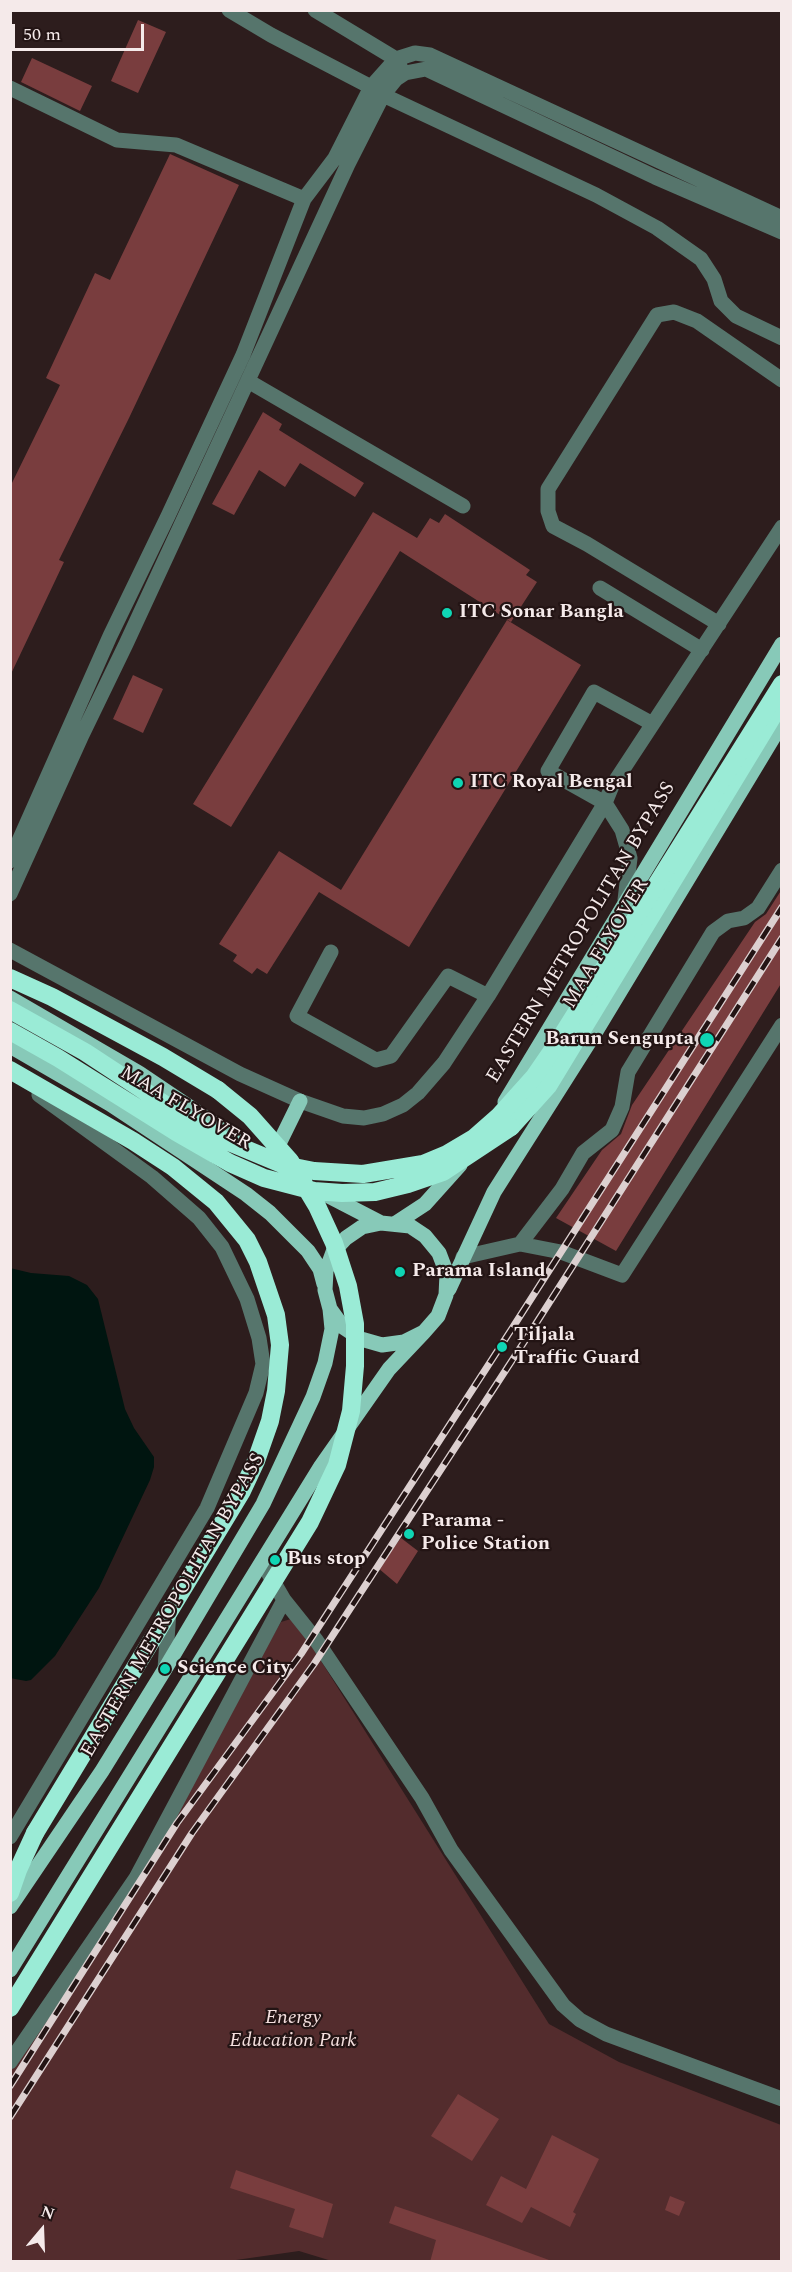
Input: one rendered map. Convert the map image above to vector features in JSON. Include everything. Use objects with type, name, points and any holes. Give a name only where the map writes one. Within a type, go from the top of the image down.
[{"type":"highway","name":"MAA FLYOVER","points":[[10,1010],[77,1047],[187,1119],[224,1140],[284,1165],[314,1171],[363,1174],[423,1164],[474,1138],[491,1124],[534,1077],[782,684]]},
{"type":"highway","name":"MAA FLYOVER","points":[[10,1031],[58,1058],[176,1132],[230,1163],[264,1178],[314,1191],[342,1193],[375,1191],[408,1184],[443,1172],[511,1127],[548,1086],[782,701]]},
{"type":"highway","points":[[10,978],[52,997],[163,1057],[218,1090],[250,1116],[279,1147],[317,1206],[342,1264],[352,1305],[356,1345],[354,1387],[343,1442],[336,1465],[310,1522],[10,2008]]},
{"type":"highway","points":[[10,1070],[133,1141],[173,1167],[216,1202],[247,1240],[258,1262],[276,1315],[280,1345],[276,1391],[270,1421],[256,1461],[242,1491],[35,1833],[10,1893]]},
{"type":"main road","name":"EASTERN METROPOLITAN BYPASS","points":[[389,1223],[425,1204],[465,1160],[486,1132],[782,644]]},
{"type":"main road","points":[[10,1970],[321,1466],[389,1369],[438,1316],[463,1257],[510,1164],[593,1036],[782,723]]},
{"type":"main road","points":[[10,998],[139,1073],[316,1190],[389,1223],[410,1226],[425,1236],[439,1253],[447,1274],[446,1295]]},
{"type":"main road","points":[[10,1046],[36,1059],[202,1163],[254,1200],[292,1233],[308,1251],[320,1269],[330,1309],[343,1327],[361,1340],[382,1345],[404,1342],[424,1332]]},
{"type":"main road","points":[[271,1162],[300,1101]]},
{"type":"main road","points":[[325,1290],[326,1270],[333,1252],[346,1238],[362,1227],[389,1223]]},
{"type":"main road","name":"EASTERN METROPOLITAN BYPASS","points":[[10,1907],[102,1771],[263,1504],[325,1363],[332,1329],[330,1309]]},
{"type":"street","points":[[229,10],[270,35],[377,91],[596,195],[657,228],[701,259],[714,279],[720,301],[736,316],[782,338]]},
{"type":"street","points":[[315,10],[396,59],[405,73]]},
{"type":"street","points":[[11,861],[110,636],[243,355],[304,199],[335,158],[396,59],[415,53],[430,55],[782,218]]},
{"type":"street","points":[[10,894],[258,361],[348,164],[377,91],[405,73],[426,69],[655,177],[782,232]]},
{"type":"street","points":[[10,88],[117,141],[176,145],[304,199]]},
{"type":"street","points":[[719,624],[553,526],[548,511],[548,489],[657,315],[674,312],[697,321],[782,380]]},
{"type":"street","points":[[243,355],[258,361]]},
{"type":"street","points":[[248,381],[464,506]]},
{"type":"street","points":[[10,950],[240,1074],[300,1101],[343,1116],[364,1118],[384,1114],[403,1105],[418,1093],[444,1063],[488,996],[606,803],[612,786],[651,723],[702,650],[782,527]]},
{"type":"street","points":[[600,588],[702,650]]},
{"type":"street","points":[[110,636],[126,645]]},
{"type":"street","points":[[625,900],[630,858],[622,830],[606,803],[548,771],[594,692],[651,723]]},
{"type":"street","points":[[520,1244],[562,1189],[583,1153],[612,1130],[622,1107],[628,1072],[713,932],[728,921],[744,918],[758,909],[782,870]]},
{"type":"street","points":[[331,952],[297,1016],[376,1060],[392,1056],[448,976],[488,996]]},
{"type":"street","points":[[463,1257],[520,1244],[561,1252],[622,1275],[782,1025]]},
{"type":"street","points":[[10,1837],[207,1508],[256,1393],[263,1364],[259,1338],[247,1299],[222,1247],[199,1218],[146,1172],[35,1092],[10,1077],[36,1059]]},
{"type":"street","points":[[262,1562],[285,1600],[316,1640],[416,1788],[451,1850],[563,2006],[580,2020],[606,2034],[782,2099]]},
{"type":"street","points":[[165,1670],[171,1569]]},
{"type":"street","points":[[10,2062],[136,1878],[285,1600]]},
{"type":"green space","name":"Energy Education Park","points":[[294,1618],[549,2024],[619,2062],[781,2125],[781,2261],[335,2262],[299,2251],[222,2262],[13,2261],[10,2257],[10,2066],[175,1803],[281,1622]]},
{"type":"shaded area","points":[[10,1268],[31,1273],[69,1276],[87,1285],[98,1299],[125,1409],[134,1428],[154,1457],[150,1480],[99,1588],[55,1656],[31,1680],[26,1681],[10,1678]]},
{"type":"building","points":[[138,20],[166,32],[138,93],[111,81]]},
{"type":"building","points":[[32,58],[92,86],[80,111],[21,82]]},
{"type":"building","points":[[170,154],[239,185],[59,560],[64,562],[10,676],[10,487],[60,385],[46,378],[95,273],[110,280]]},
{"type":"building","points":[[263,412],[282,424],[279,430],[364,483],[355,497],[300,463],[285,487],[259,470],[234,515],[212,504]]},
{"type":"building","points":[[373,512],[417,538],[430,518],[439,523],[445,514],[530,570],[526,575],[537,582],[511,622],[400,551],[231,827],[193,804]]},
{"type":"building","name":"ITC Royal Bengal","points":[[507,620],[581,665],[409,947],[319,892],[267,974],[257,968],[252,974],[233,961],[237,955],[219,944],[279,851],[341,890]]},
{"type":"building","points":[[133,675],[163,689],[143,733],[113,719]]},
{"type":"building","name":"Barun Sengupta","points":[[782,889],[782,982],[616,1251],[556,1218],[602,1150],[621,1134],[632,1105],[755,922],[766,914]]},
{"type":"building","points":[[401,1538],[418,1551],[397,1584],[378,1568]]},
{"type":"building","points":[[458,2094],[499,2119],[472,2161],[431,2136]]},
{"type":"building","points":[[552,2135],[599,2159],[573,2212],[576,2214],[570,2227],[531,2207],[522,2223],[486,2205],[501,2176],[526,2189]]},
{"type":"building","points":[[236,2170],[333,2204],[323,2238],[289,2227],[295,2209],[230,2188]]},
{"type":"building","points":[[670,2196],[685,2202],[679,2216],[665,2210]]},
{"type":"building","points":[[395,2206],[549,2260],[548,2262],[430,2262],[436,2240],[389,2223]]},
{"type":"railway","points":[[10,2086],[177,1823],[301,1654],[782,907]]},
{"type":"railway","points":[[10,2117],[192,1833],[314,1664],[528,1336],[782,938]]},
{"type":"place","name":"ITC Sonar Bangla","points":[[447,613]]},
{"type":"place","name":"ITC Royal Bengal","points":[[458,783]]},
{"type":"place","name":"Barun Sengupta","points":[[707,1040]]},
{"type":"place","name":"Parama Island","points":[[400,1272]]},
{"type":"place","name":"Tiljala Traffic Guard","points":[[502,1347]]},
{"type":"place","name":"Parama - Police Station","points":[[409,1534]]},
{"type":"place","name":"Bus stop","points":[[275,1560]]},
{"type":"place","name":"Science City","points":[[165,1669]]}]
